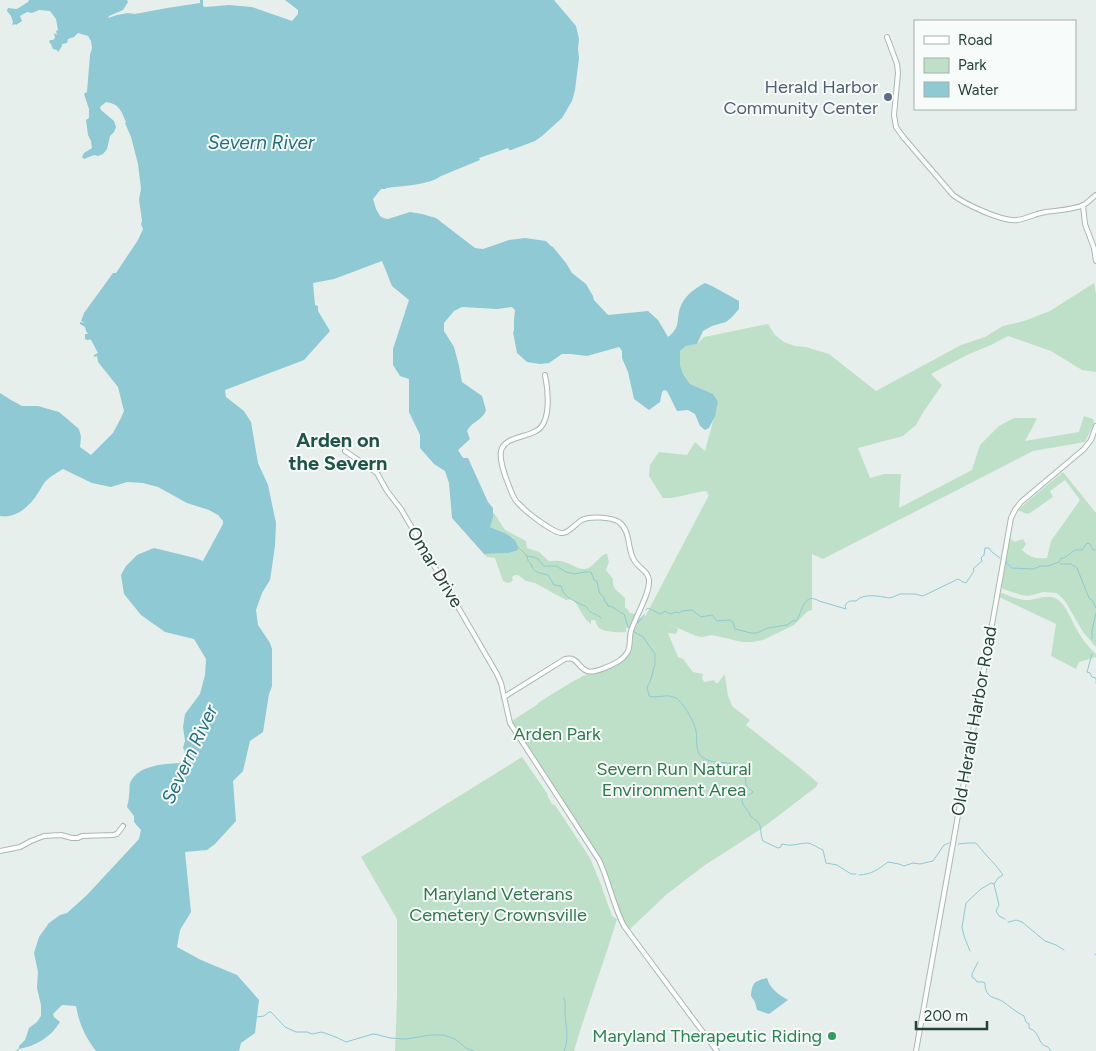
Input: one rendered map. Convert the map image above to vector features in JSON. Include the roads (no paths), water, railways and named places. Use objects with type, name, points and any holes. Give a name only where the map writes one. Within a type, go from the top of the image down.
[{"type":"street","points":[[887,37],[897,64],[898,73],[894,118],[896,126],[900,134],[958,199],[990,214],[1009,220],[1017,220],[1045,212],[1074,208],[1083,205],[1096,195]]},
{"type":"street","points":[[1083,205],[1085,224],[1094,248],[1096,260]]},
{"type":"street","points":[[504,698],[568,658],[572,658],[585,670],[591,672],[610,665],[626,656],[631,631],[649,580],[647,574],[633,559],[625,530],[618,522],[608,519],[586,518],[566,532],[560,533],[550,528],[515,500],[501,460],[501,451],[509,441],[536,431],[543,424],[547,409],[548,391],[545,375]]},
{"type":"street","name":"Old Herald Harbor Road","points":[[916,1051],[1011,518],[1021,502],[1084,449],[1091,440],[1096,426]]},
{"type":"street","name":"Omar Drive","points":[[345,451],[377,473],[401,509],[500,679],[510,723],[599,860],[624,926],[717,1051]]},
{"type":"street","points":[[0,851],[20,847],[44,836],[61,835],[78,838],[82,836],[113,835],[117,834],[123,826]]},
{"type":"water","name":"Severn River","points":[[29,0],[127,0],[128,2],[123,10],[108,18],[128,13],[135,14],[200,3],[200,0],[203,0],[203,6],[205,7],[229,5],[252,7],[292,21],[298,14],[298,10],[285,0],[554,0],[576,26],[579,39],[575,90],[572,101],[562,118],[535,141],[511,150],[508,148],[479,158],[480,160],[430,181],[415,185],[381,189],[373,199],[380,216],[388,219],[410,212],[436,218],[475,248],[483,249],[509,240],[525,238],[546,241],[566,263],[572,273],[586,284],[594,300],[608,315],[648,311],[658,320],[668,337],[675,330],[680,308],[684,300],[693,290],[705,283],[739,301],[739,309],[732,317],[726,322],[703,331],[697,344],[686,346],[680,351],[680,365],[683,374],[690,384],[713,394],[718,402],[715,416],[709,428],[705,430],[700,426],[695,414],[688,410],[677,411],[667,391],[664,390],[662,392],[660,402],[649,410],[634,399],[628,372],[622,358],[622,351],[619,347],[587,356],[562,354],[549,363],[527,362],[517,353],[513,332],[515,310],[512,307],[497,309],[462,307],[454,311],[444,323],[444,331],[454,347],[462,382],[482,396],[486,410],[471,425],[467,431],[470,439],[458,450],[463,458],[468,458],[488,502],[493,508],[490,527],[512,537],[517,545],[518,550],[508,553],[484,554],[452,518],[449,483],[445,471],[434,464],[420,448],[420,435],[409,412],[409,379],[400,376],[393,365],[393,349],[409,300],[392,286],[382,261],[334,279],[313,283],[315,305],[318,306],[318,311],[330,331],[304,360],[225,390],[226,397],[244,411],[251,422],[258,463],[268,485],[276,523],[270,580],[262,593],[256,610],[258,625],[272,649],[272,686],[263,732],[250,741],[243,771],[233,781],[236,821],[207,850],[185,852],[191,912],[180,930],[177,947],[201,960],[237,975],[259,1000],[255,1033],[241,1043],[239,1051],[96,1051],[83,1030],[76,1006],[62,1005],[53,1014],[60,1022],[52,1032],[37,1043],[19,1049],[19,1046],[25,1040],[29,1028],[41,1016],[41,1005],[37,988],[38,972],[34,953],[39,937],[49,923],[60,915],[67,913],[87,895],[139,839],[141,830],[134,822],[134,816],[127,807],[130,783],[139,772],[145,769],[159,765],[180,763],[187,756],[183,748],[185,741],[183,727],[185,714],[200,694],[205,675],[206,659],[194,639],[165,632],[141,615],[124,594],[121,575],[126,566],[137,555],[154,548],[203,561],[223,524],[218,515],[187,503],[158,487],[143,483],[127,482],[111,487],[92,483],[63,469],[46,481],[35,498],[22,511],[12,516],[0,516],[0,393],[22,406],[38,406],[59,412],[79,429],[81,437],[80,447],[91,455],[113,433],[121,418],[124,411],[118,387],[98,362],[97,356],[94,357],[98,353],[91,340],[85,339],[85,334],[88,334],[80,322],[85,323],[81,321],[84,313],[113,273],[116,273],[143,229],[139,199],[141,189],[138,164],[126,122],[114,104],[106,102],[100,107],[114,121],[116,127],[110,136],[107,149],[98,156],[94,155],[84,159],[82,157],[84,153],[92,148],[86,120],[89,118],[89,109],[84,94],[87,92],[92,48],[91,41],[88,36],[78,33],[68,39],[67,43],[62,44],[58,52],[53,49],[49,42],[55,38],[54,33],[57,35],[56,31],[58,30],[56,19],[50,11],[27,12],[20,16],[22,21],[12,25],[11,16],[7,11],[8,8],[17,9]]},
{"type":"water","points":[[767,978],[778,994],[788,1000],[769,1014],[757,1010],[751,996],[755,983]]},
{"type":"waterway","points":[[1005,561],[1012,568],[1033,569],[1059,562],[1061,558],[1075,550],[1082,550],[1087,543],[1090,544],[1093,550],[1096,550]]},
{"type":"waterway","points":[[517,546],[527,556],[538,559],[544,566],[556,566],[566,572],[575,574],[591,572],[594,580],[597,581],[599,592],[605,602],[608,606],[624,614],[630,629]]},
{"type":"waterway","points":[[646,610],[648,608],[660,614],[665,611],[670,614],[692,610],[701,617],[712,615],[717,621],[730,620],[733,622],[735,629],[757,633],[768,628],[787,625],[796,621],[806,601],[810,599],[846,609],[845,606],[848,602],[867,596],[889,598],[900,594],[923,596],[958,579],[966,583],[974,571],[973,569],[982,561],[981,558],[984,555],[985,548],[989,548],[1000,558]]},
{"type":"waterway","points":[[527,556],[535,571],[548,575],[554,585],[561,586],[563,592],[568,597],[585,606],[589,611],[601,618]]},
{"type":"waterway","points":[[1060,563],[1071,564],[1077,568],[1089,598],[1096,608]]},
{"type":"waterway","points":[[1092,639],[1096,613]]},
{"type":"waterway","points":[[637,622],[644,615]]},
{"type":"waterway","points":[[633,631],[643,637],[655,654],[655,664],[647,687],[649,696],[672,697],[682,704],[695,727],[697,748],[702,757],[709,761],[728,763],[745,771],[746,785],[753,792],[749,795],[743,795],[742,801],[751,817],[760,825],[763,841],[778,848],[782,844],[808,843],[823,850],[826,863],[837,865],[851,874],[856,874]]},
{"type":"waterway","points":[[1092,654],[1087,672],[1096,680]]},
{"type":"waterway","points":[[859,875],[875,871],[888,862],[904,866],[933,861],[944,845],[949,843]]},
{"type":"waterway","points":[[958,844],[976,843],[1003,875],[994,884],[999,905],[996,911],[999,916],[1005,919]]},
{"type":"waterway","points":[[970,951],[962,927],[966,903],[981,889],[991,883],[994,884]]},
{"type":"waterway","points":[[1008,922],[1016,920],[1022,922],[1045,941],[1064,950]]},
{"type":"waterway","points":[[978,962],[972,977],[977,982],[985,983],[989,995],[1002,1001],[1024,1016],[1029,1024],[1029,1028],[1036,1033],[1044,1046],[1048,1047],[1051,1051]]},
{"type":"waterway","points":[[564,998],[567,1036],[564,1051]]},
{"type":"waterway","points":[[257,1017],[271,1012],[285,1027],[296,1032],[312,1034],[322,1032],[346,1042],[373,1034],[406,1039],[444,1035],[455,1039],[466,1048],[474,1051]]},
{"type":"place","name":"Herald Harbor Community Center","points":[[888,97]]},
{"type":"place","name":"Maryland Therapeutic Riding","points":[[832,1036]]},
{"type":"district","name":"Arden on the Severn","points":[[338,452]]},
{"type":"park label","name":"Arden Park","points":[[557,734]]},
{"type":"park label","name":"Severn Run Natural Environment Area","points":[[674,780]]},
{"type":"park label","name":"Maryland Veterans Cemetery Crownsville","points":[[498,904]]}]
